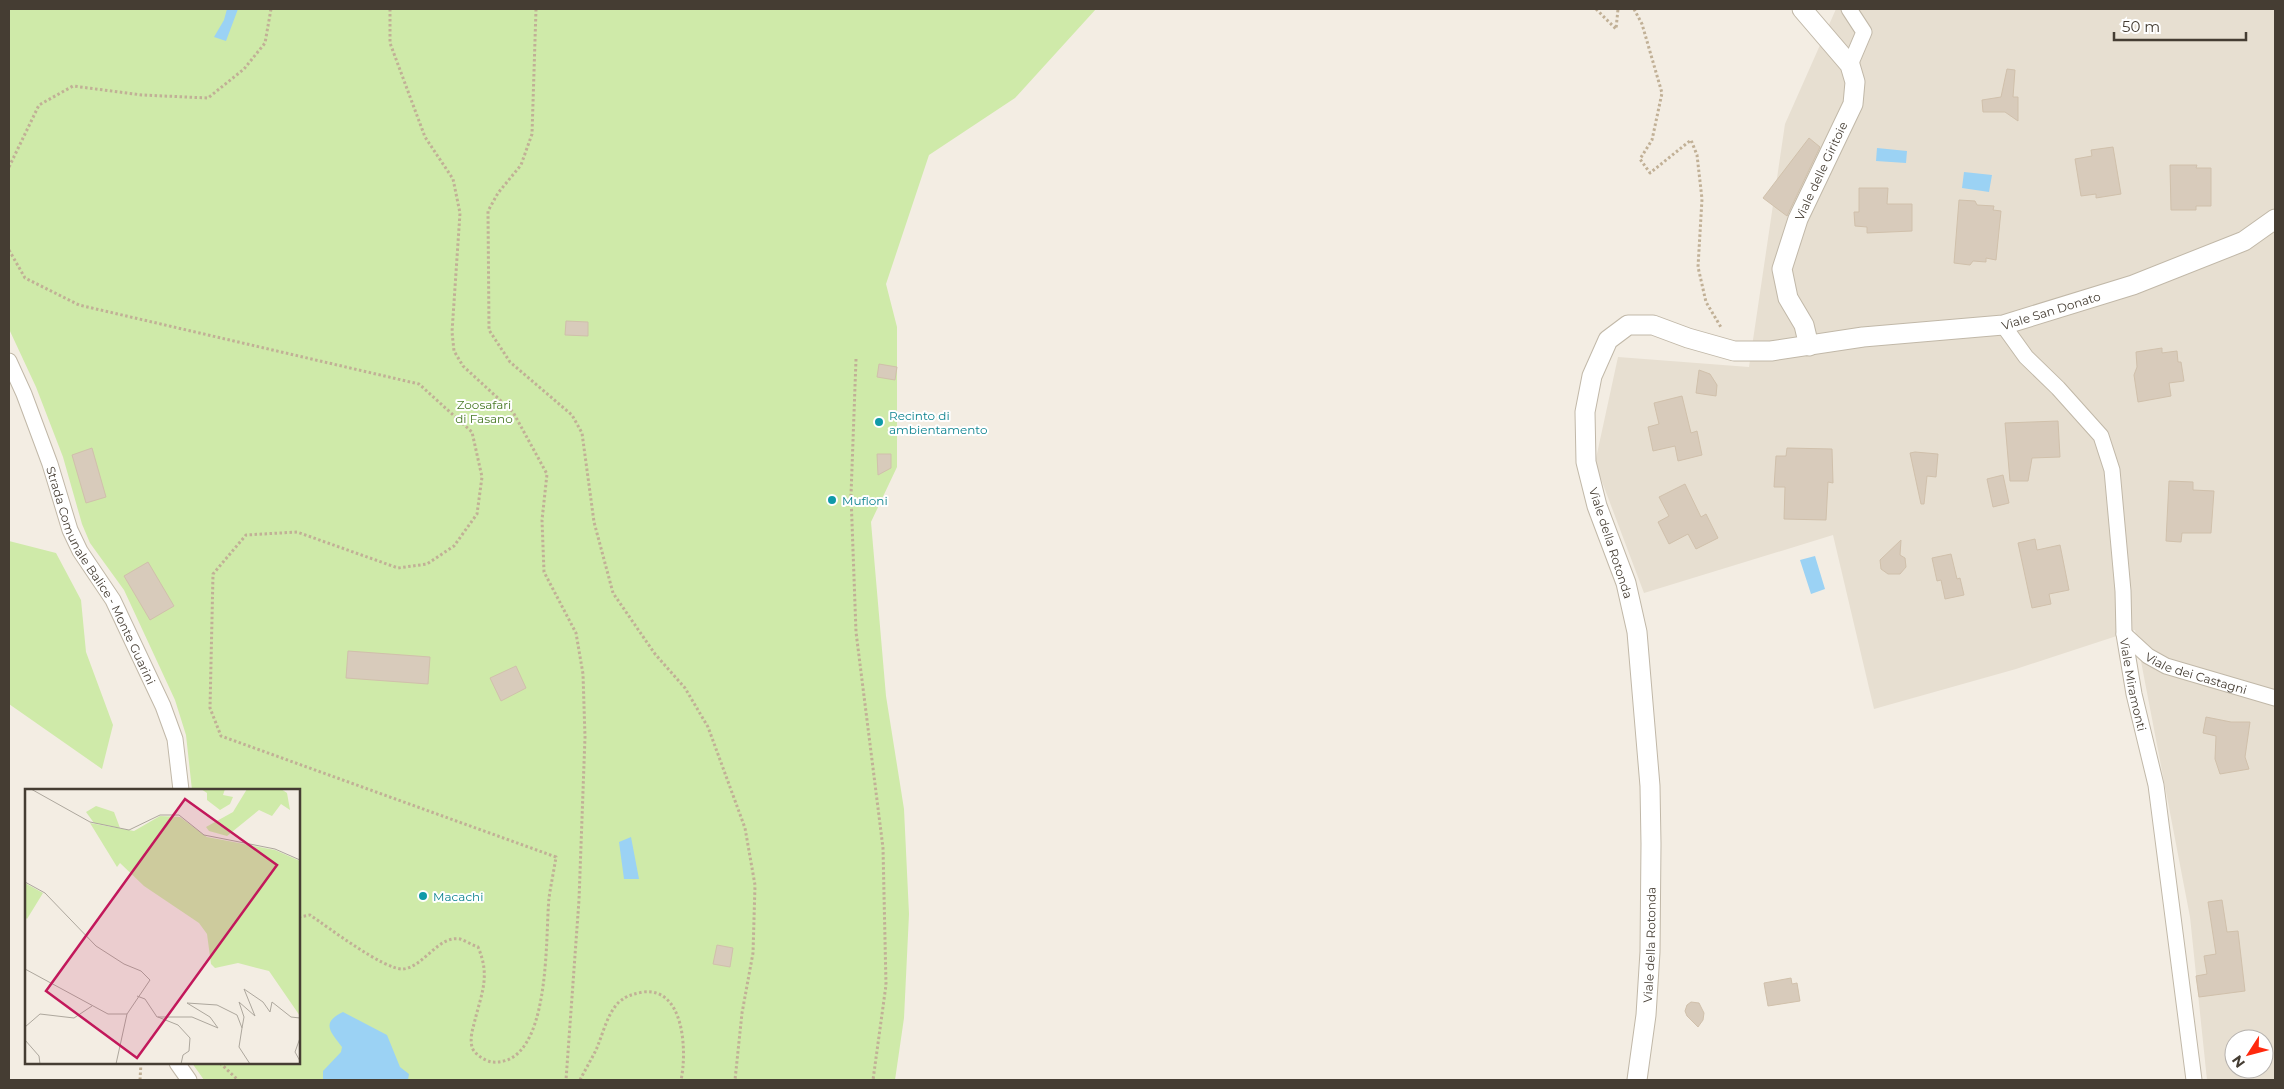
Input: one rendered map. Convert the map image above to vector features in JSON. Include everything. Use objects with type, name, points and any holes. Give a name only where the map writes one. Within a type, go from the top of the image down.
[{"type":"street","points":[[1802,9],[1850,65],[1864,32],[1850,9]]},
{"type":"street","name":"Viale delle Giritoie","points":[[1810,346],[1804,324],[1788,298],[1782,269],[1798,219],[1852,104],[1855,82],[1850,65]]},
{"type":"street","name":"Viale San Donato","points":[[1810,346],[1863,337],[2003,325],[2133,285],[2244,241],[2275,219]]},
{"type":"street","name":"Viale della Rotonda","points":[[1637,1080],[1646,1015],[1650,952],[1652,844],[1650,786],[1637,632],[1626,583],[1597,506],[1586,462],[1585,412],[1592,376],[1608,340],[1628,325],[1653,325],[1688,338],[1734,351],[1771,351],[1810,346]]},
{"type":"street","name":"Viale Miramonti","points":[[2003,325],[2026,357],[2058,388],[2101,436],[2112,470],[2123,591],[2124,634],[2134,694],[2156,784],[2194,1080]]},
{"type":"street","name":"Strada Comunale Balice - Monte Guarini","points":[[9,362],[24,394],[50,464],[70,530],[80,551],[113,600],[163,706],[175,739],[181,789]]},
{"type":"street","name":"Viale dei Castagni","points":[[2124,634],[2148,656],[2166,666],[2275,698]]},
{"type":"street","points":[[178,1064],[189,1080]]},
{"type":"path","points":[[9,167],[39,105],[73,86],[142,95],[208,98],[244,69],[265,43],[271,9]]},
{"type":"path","points":[[390,9],[390,43],[425,137],[453,179],[460,213],[452,332],[454,351],[463,366],[513,412],[547,474],[542,520],[544,572],[576,633],[583,674],[585,738],[579,900],[566,1080]]},
{"type":"path","points":[[536,9],[532,134],[520,165],[498,193],[488,212],[489,330],[510,362],[572,415],[582,433],[594,522],[614,594],[655,654],[685,688],[708,727],[745,828],[755,885],[753,943],[735,1080]]},
{"type":"path","points":[[1596,9],[1616,29],[1618,9]]},
{"type":"path","points":[[1634,9],[1642,24],[1662,93],[1652,140],[1640,159],[1650,173],[1691,140],[1697,155],[1702,199],[1698,267],[1706,302],[1734,351]]},
{"type":"path","points":[[9,250],[26,278],[79,305],[420,384],[472,432],[482,477],[477,514],[454,546],[427,564],[398,568],[297,532],[246,535],[213,574],[210,708],[221,736],[556,857],[549,898],[542,1000],[525,1046],[514,1057],[500,1062],[489,1062],[478,1055],[472,1048],[471,1036],[486,974],[484,960],[478,947],[459,939],[445,942],[416,965],[402,969],[387,966],[310,915],[300,917]]},
{"type":"path","points":[[856,359],[851,495],[856,632],[883,857],[886,985],[873,1080]]},
{"type":"path","points":[[580,1080],[608,1018],[618,1003],[630,994],[652,991],[670,1002],[683,1029],[683,1070],[681,1080]]},
{"type":"path","points":[[140,1080],[141,1064]]},
{"type":"path","points":[[221,1064],[238,1080]]},
{"type":"shaded area","points":[[1836,9],[2275,9],[2275,1080],[2207,1080],[2190,917],[2135,630],[2016,669],[1874,709],[1833,535],[1644,593],[1595,463],[1618,357],[1749,367],[1785,124]]},
{"type":"green space","name":"Zoosafari di Fasano","points":[[9,9],[1096,9],[1015,98],[929,155],[886,284],[897,327],[897,467],[871,522],[886,696],[904,809],[909,914],[904,1018],[895,1080],[204,1080],[193,1064],[300,1064],[300,789],[192,789],[186,735],[175,700],[124,590],[90,543],[82,524],[63,457],[36,387],[9,329]]},
{"type":"green space","points":[[9,541],[56,553],[81,600],[86,652],[113,725],[102,769],[9,704]]},
{"type":"water","points":[[227,9],[238,9],[226,41],[214,37],[224,20]]},
{"type":"water","points":[[1877,148],[1907,151],[1906,163],[1876,161]]},
{"type":"water","points":[[1964,172],[1992,175],[1989,192],[1962,188]]},
{"type":"water","points":[[1815,556],[1825,589],[1811,594],[1800,560]]},
{"type":"water","points":[[631,837],[639,879],[624,879],[619,842]]},
{"type":"water","points":[[343,1012],[387,1035],[400,1067],[409,1074],[408,1080],[323,1080],[323,1071],[341,1052],[342,1047],[331,1032],[330,1024],[336,1016]]},
{"type":"building","points":[[2007,69],[2015,70],[2013,97],[2018,97],[2018,121],[2005,112],[1983,112],[1982,100],[2001,97]]},
{"type":"building","points":[[1809,138],[1820,147],[1787,216],[1763,198]]},
{"type":"building","points":[[2113,147],[2121,194],[2096,198],[2096,194],[2081,196],[2075,159],[2092,156],[2091,150]]},
{"type":"building","points":[[2170,165],[2197,165],[2196,168],[2211,168],[2211,206],[2196,206],[2196,210],[2171,210]]},
{"type":"building","points":[[1859,188],[1888,188],[1887,204],[1912,204],[1912,231],[1867,233],[1867,227],[1855,226],[1854,212],[1859,212]]},
{"type":"building","points":[[1959,200],[1975,201],[1977,205],[1994,206],[1993,210],[2001,211],[1996,260],[1986,258],[1986,262],[1973,261],[1970,265],[1954,263]]},
{"type":"building","points":[[566,321],[588,322],[588,336],[565,335]]},
{"type":"building","points":[[2162,348],[2162,353],[2177,351],[2178,362],[2181,362],[2184,381],[2169,383],[2171,396],[2138,402],[2134,375],[2137,367],[2136,352]]},
{"type":"building","points":[[879,364],[897,367],[895,380],[877,377]]},
{"type":"building","points":[[1699,370],[1710,374],[1717,385],[1716,396],[1696,393]]},
{"type":"building","points":[[1682,396],[1691,433],[1697,431],[1702,455],[1678,461],[1675,446],[1653,451],[1648,427],[1659,424],[1654,403]]},
{"type":"building","points":[[2058,421],[2060,457],[2032,458],[2028,481],[2010,481],[2005,423]]},
{"type":"building","points":[[92,448],[106,497],[86,503],[72,455]]},
{"type":"building","points":[[1787,448],[1832,449],[1833,483],[1828,482],[1826,520],[1784,519],[1785,487],[1774,487],[1776,456],[1786,456]]},
{"type":"building","points":[[1910,453],[1938,454],[1936,477],[1927,476],[1924,504],[1921,504]]},
{"type":"building","points":[[877,454],[891,454],[891,468],[878,475]]},
{"type":"building","points":[[2003,475],[2009,503],[1993,507],[1987,479]]},
{"type":"building","points":[[2169,481],[2193,482],[2193,490],[2214,491],[2211,533],[2182,533],[2181,542],[2166,541]]},
{"type":"building","points":[[1685,484],[1701,517],[1706,514],[1718,538],[1696,549],[1688,534],[1669,544],[1658,522],[1669,516],[1659,497]]},
{"type":"building","points":[[2035,539],[2037,550],[2060,545],[2069,590],[2049,594],[2051,604],[2032,608],[2018,543]]},
{"type":"building","points":[[1901,540],[1900,555],[1905,558],[1906,567],[1900,574],[1888,574],[1881,569],[1880,560]]},
{"type":"building","points":[[1951,554],[1957,579],[1960,578],[1964,595],[1945,599],[1941,580],[1937,581],[1932,558]]},
{"type":"building","points":[[148,562],[174,606],[150,620],[124,576]]},
{"type":"building","points":[[348,651],[430,657],[428,684],[346,678]]},
{"type":"building","points":[[516,666],[526,688],[501,701],[490,678]]},
{"type":"building","points":[[2206,717],[2231,722],[2250,722],[2245,757],[2249,769],[2220,774],[2215,759],[2216,736],[2203,733]]},
{"type":"building","points":[[2222,900],[2227,932],[2238,931],[2245,991],[2199,997],[2196,976],[2207,974],[2204,956],[2216,954],[2208,902]]},
{"type":"building","points":[[717,945],[733,948],[730,967],[713,964]]},
{"type":"building","points":[[1791,978],[1792,984],[1797,983],[1800,1001],[1768,1006],[1764,983]]},
{"type":"building","points":[[1691,1002],[1699,1003],[1704,1013],[1703,1020],[1698,1027],[1687,1016],[1685,1011],[1687,1005]]},
{"type":"place","name":"Recinto di ambientamento","points":[[879,422]]},
{"type":"place","name":"Mufloni","points":[[832,500]]},
{"type":"place","name":"Macachi","points":[[423,896]]}]
